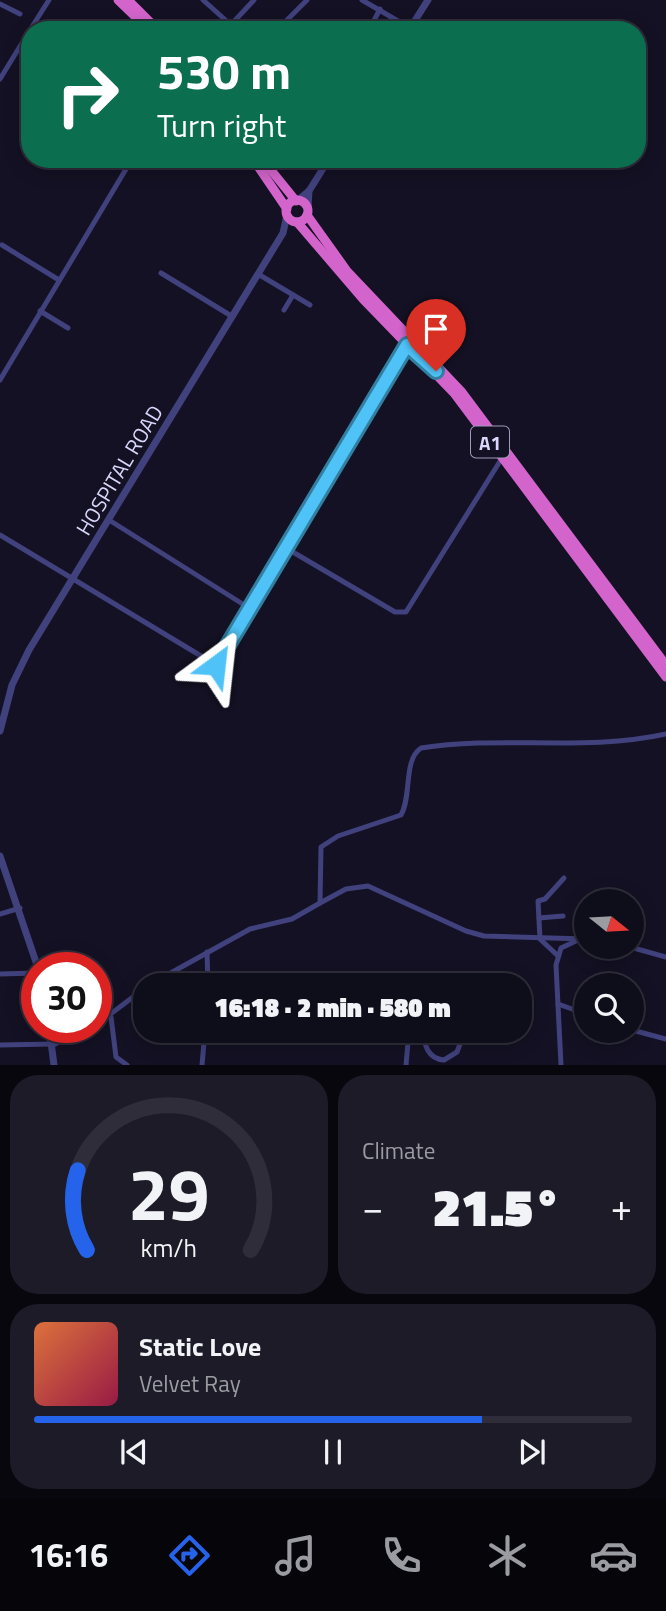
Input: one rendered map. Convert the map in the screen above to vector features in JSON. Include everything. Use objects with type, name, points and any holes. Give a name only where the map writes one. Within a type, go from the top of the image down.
[{"type":"highway","points":[[118,0],[140,21]]},
{"type":"highway","points":[[128,0],[149,21]]},
{"type":"highway","points":[[259,168],[296,222],[307,211],[269,168]]},
{"type":"highway","points":[[287,212],[298,199]]},
{"type":"highway","name":"A1","points":[[307,211],[347,271],[461,391],[666,665]]},
{"type":"highway","name":"A1","points":[[296,222],[407,345],[448,385],[666,677]]},
{"type":"street","points":[[36,21],[49,0]]},
{"type":"street","points":[[203,0],[230,21]]},
{"type":"street","points":[[235,21],[254,0]]},
{"type":"street","points":[[286,21],[307,0]]},
{"type":"street","points":[[362,0],[398,21]]},
{"type":"street","points":[[415,21],[428,0]]},
{"type":"street","points":[[0,4],[20,14]]},
{"type":"street","points":[[374,21],[380,9]]},
{"type":"street","points":[[0,79],[21,45]]},
{"type":"street","points":[[0,380],[127,168]]},
{"type":"street","points":[[298,199],[310,190],[323,168]]},
{"type":"street","points":[[307,211],[310,190]]},
{"type":"street","points":[[283,233],[287,212]]},
{"type":"street","points":[[283,233],[296,222]]},
{"type":"street","name":"HOSPITAL ROAD","points":[[0,731],[20,668],[283,233]]},
{"type":"street","points":[[2,245],[59,280]]},
{"type":"street","points":[[161,273],[233,317]]},
{"type":"street","points":[[258,274],[310,305]]},
{"type":"street","points":[[284,310],[293,295]]},
{"type":"street","points":[[40,311],[68,328]]},
{"type":"street","points":[[0,535],[216,665],[407,345]]},
{"type":"street","points":[[286,548],[395,612],[406,612],[502,458]]},
{"type":"street","points":[[108,520],[249,608]]},
{"type":"street","points":[[320,903],[321,847],[338,836],[401,815],[408,797],[412,756],[421,748],[485,743],[606,741],[666,734]]},
{"type":"street","points":[[1,862],[20,908],[32,952]]},
{"type":"street","points":[[557,954],[540,939],[538,901],[545,898],[564,878]]},
{"type":"street","points":[[171,973],[250,929],[292,919],[345,889],[368,886],[466,931],[484,936],[574,939]]},
{"type":"street","points":[[0,914],[20,908]]},
{"type":"street","points":[[539,918],[563,916]]},
{"type":"street","points":[[561,1065],[557,954],[561,948],[574,943]]},
{"type":"street","points":[[644,951],[666,957]]},
{"type":"street","points":[[207,952],[208,973]]},
{"type":"street","points":[[0,974],[21,972]]},
{"type":"street","points":[[112,1016],[133,999]]},
{"type":"street","points":[[558,1004],[574,1010]]},
{"type":"street","points":[[112,1025],[116,1057],[127,1065]]},
{"type":"street","points":[[644,1033],[666,1039]]},
{"type":"street","points":[[202,1065],[204,1043]]},
{"type":"street","points":[[406,1065],[410,1043]]},
{"type":"street","points":[[426,1043],[426,1048],[441,1060],[456,1055],[460,1043]]},
{"type":"street","points":[[0,1045],[53,1044],[54,1065]]},
{"type":"route","points":[[216,665],[407,345],[436,371]]}]
